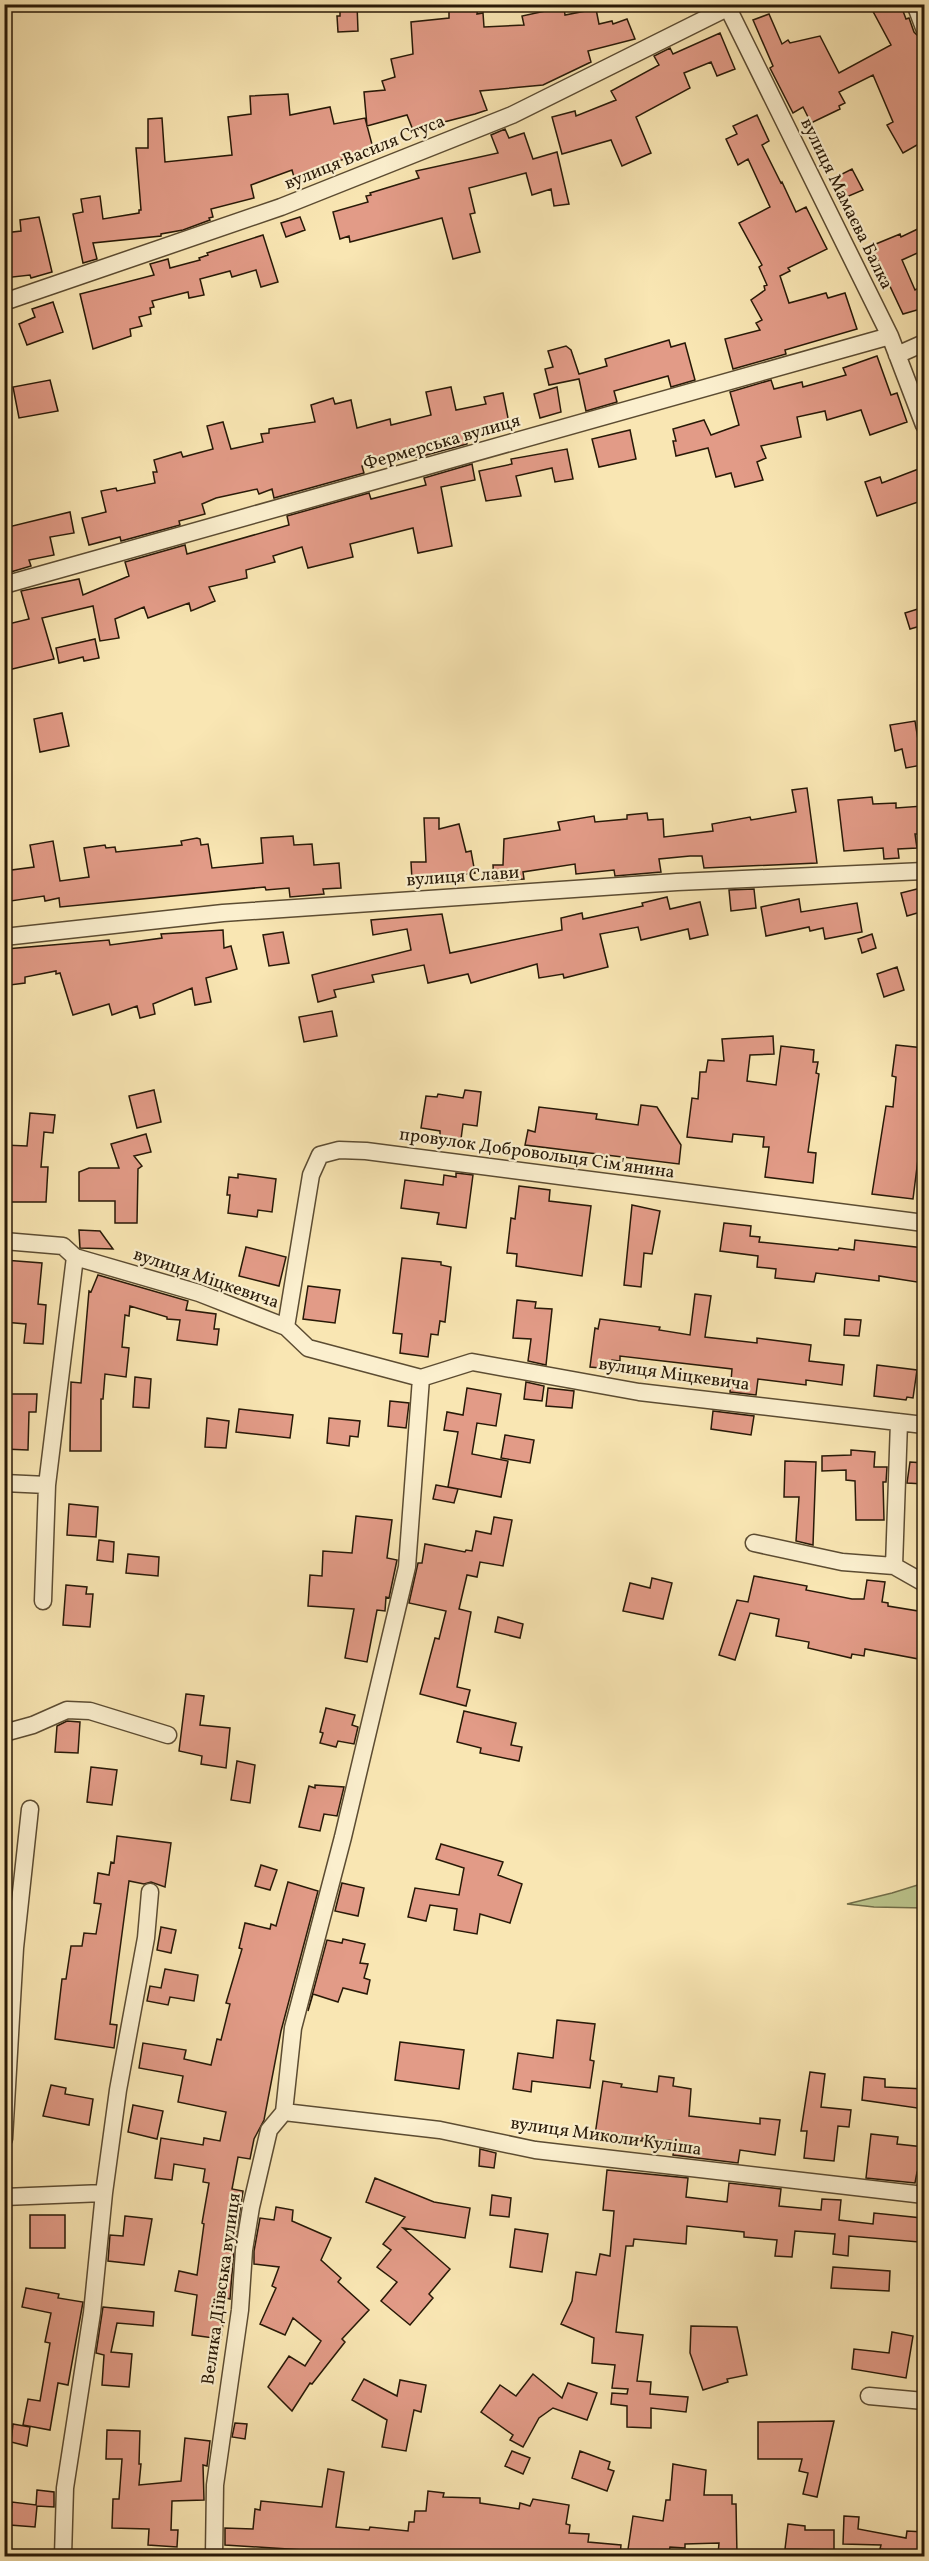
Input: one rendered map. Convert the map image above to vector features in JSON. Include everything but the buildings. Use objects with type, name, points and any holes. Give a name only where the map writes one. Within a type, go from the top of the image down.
[{"type":"street","points":[[915,4],[924,28]]},
{"type":"street","name":"вулиця Василя Стуса","points":[[4,302],[281,207],[512,115],[726,6]]},
{"type":"street","name":"вулиця Мамаєва Балка","points":[[726,6],[890,336],[924,424]]},
{"type":"street","name":"Фермерська вулиця","points":[[4,585],[890,336]]},
{"type":"street","points":[[897,355],[924,343]]},
{"type":"street","name":"вулиця Слави","points":[[4,936],[235,913],[677,882],[924,871]]},
{"type":"street","name":"провулок Добровольця Сім'янина","points":[[286,1327],[311,1175],[320,1155],[339,1150],[366,1150],[924,1223]]},
{"type":"street","name":"вулиця Міцкевича","points":[[4,1241],[69,1252],[199,1293],[286,1327],[309,1348],[421,1378],[472,1362],[639,1392],[924,1425]]},
{"type":"street","points":[[43,1601],[47,1485],[69,1252]]},
{"type":"street","name":"Велика Діївська вулиця","points":[[214,2556],[215,2485],[240,2310],[250,2206],[269,2130],[284,2112],[293,2028],[363,1755],[407,1567],[421,1378]]},
{"type":"street","points":[[894,1566],[899,1422]]},
{"type":"street","points":[[4,1484],[47,1485]]},
{"type":"street","points":[[754,1543],[842,1562],[894,1566],[924,1583]]},
{"type":"street","points":[[4,1733],[33,1725],[67,1710],[90,1711],[168,1735]]},
{"type":"street","points":[[4,2139],[10,1948],[30,1809]]},
{"type":"street","points":[[63,2556],[65,2488],[92,2313],[104,2193],[118,2090],[146,1938],[150,1892]]},
{"type":"street","name":"вулиця Миколи Куліша","points":[[284,2112],[440,2130],[535,2150],[924,2195]]},
{"type":"street","points":[[4,2198],[104,2193]]},
{"type":"street","points":[[869,2396],[924,2401]]},
{"type":"green space","points":[[924,1883],[924,1908],[847,1904],[892,1893]]}]
